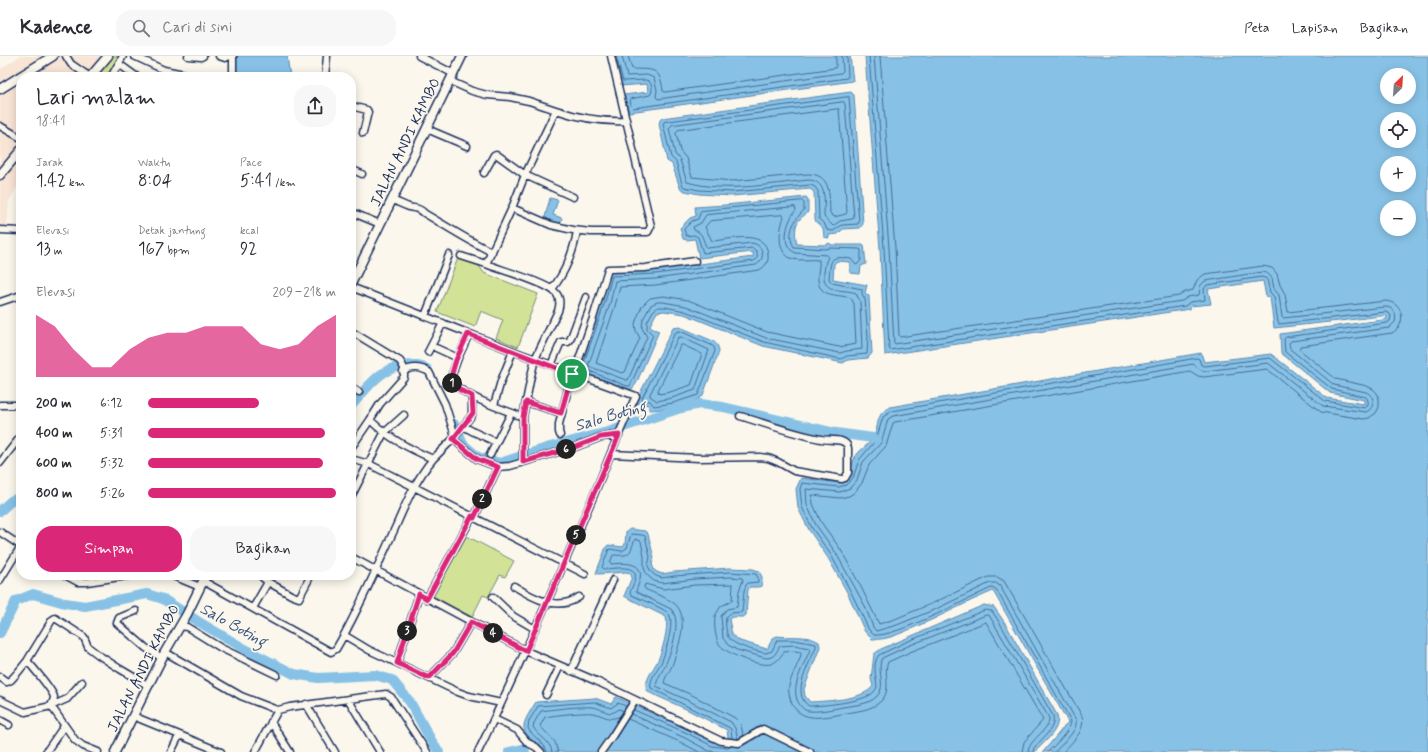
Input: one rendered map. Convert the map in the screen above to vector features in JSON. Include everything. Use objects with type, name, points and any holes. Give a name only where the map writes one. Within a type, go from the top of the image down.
[{"type":"street","points":[[28,72],[53,56]]},
{"type":"street","points":[[66,56],[71,64],[83,72]]},
{"type":"street","points":[[94,72],[108,56]]},
{"type":"street","points":[[114,72],[123,56]]},
{"type":"street","points":[[134,56],[164,70],[174,72]]},
{"type":"street","points":[[188,56],[203,56]]},
{"type":"street","points":[[219,56],[225,58],[232,56],[233,72]]},
{"type":"street","points":[[326,72],[328,56]]},
{"type":"street","points":[[418,56],[452,78],[480,93],[516,98],[576,117],[626,122]]},
{"type":"street","name":"JALAN ANDI KAMBO","points":[[356,274],[462,56]]},
{"type":"street","points":[[512,208],[551,225],[577,231],[650,231],[651,226],[610,56]]},
{"type":"street","points":[[119,64],[130,72]]},
{"type":"street","points":[[0,90],[16,80]]},
{"type":"street","points":[[356,107],[368,111],[363,133]]},
{"type":"street","points":[[486,264],[512,208],[525,175],[556,110]]},
{"type":"street","points":[[0,126],[16,135]]},
{"type":"street","points":[[427,129],[467,146]]},
{"type":"street","points":[[484,173],[496,154],[525,175],[573,197]]},
{"type":"street","points":[[0,175],[16,156]]},
{"type":"street","points":[[356,171],[362,174]]},
{"type":"street","points":[[392,200],[410,208],[416,207],[421,209],[424,213],[469,241],[492,252]]},
{"type":"street","points":[[356,214],[380,224]]},
{"type":"street","points":[[0,230],[16,231]]},
{"type":"street","points":[[552,289],[562,276],[574,246],[577,231]]},
{"type":"street","points":[[425,316],[449,255]]},
{"type":"street","points":[[461,256],[546,286],[552,289],[559,298],[560,304],[558,311],[536,359],[526,402],[523,417],[523,460]]},
{"type":"street","points":[[560,435],[558,430],[561,413],[608,269],[645,268],[695,262]]},
{"type":"street","points":[[356,289],[468,334],[636,396],[626,416],[526,651],[478,752]]},
{"type":"street","points":[[0,302],[16,297]]},
{"type":"street","points":[[551,365],[561,342],[567,342],[570,340],[586,297]]},
{"type":"street","points":[[428,352],[443,323]]},
{"type":"street","points":[[356,334],[400,361],[404,377],[380,404],[356,441]]},
{"type":"street","points":[[468,334],[450,380],[460,390],[523,417]]},
{"type":"street","points":[[436,348],[458,358]]},
{"type":"street","points":[[494,405],[501,381],[513,351]]},
{"type":"street","points":[[403,370],[417,367],[431,374],[445,404],[454,436],[477,459],[498,467],[510,466],[523,460],[575,447],[601,437],[619,434]]},
{"type":"street","points":[[203,581],[331,652],[336,649],[376,570],[414,488],[425,469],[473,413],[472,396]]},
{"type":"street","points":[[526,402],[561,413]]},
{"type":"street","points":[[0,405],[16,405]]},
{"type":"street","points":[[490,455],[511,413]]},
{"type":"street","points":[[356,488],[384,433],[404,415]]},
{"type":"street","points":[[611,454],[692,458],[760,457],[774,460],[794,471],[842,479],[848,473],[848,445],[843,441],[809,437],[740,416]]},
{"type":"street","points":[[370,420],[384,433],[404,446],[433,459]]},
{"type":"street","points":[[462,427],[496,442]]},
{"type":"street","points":[[0,463],[16,442]]},
{"type":"street","points":[[356,460],[369,464],[585,574]]},
{"type":"street","points":[[427,599],[473,517],[498,467]]},
{"type":"street","points":[[0,532],[16,543]]},
{"type":"street","points":[[0,580],[16,554]]},
{"type":"street","points":[[356,560],[526,651],[596,681],[721,741],[739,743],[763,729],[810,752]]},
{"type":"street","points":[[74,580],[78,582],[100,580]]},
{"type":"street","points":[[266,580],[290,595],[299,598],[308,580]]},
{"type":"street","points":[[571,670],[613,580]]},
{"type":"street","name":"JALAN ANDI KAMBO","points":[[114,752],[203,581]]},
{"type":"street","points":[[253,608],[268,582]]},
{"type":"street","points":[[514,586],[527,594],[546,602],[568,603],[579,597]]},
{"type":"street","points":[[397,663],[419,594]]},
{"type":"street","points":[[493,597],[513,616],[535,629]]},
{"type":"street","points":[[136,611],[119,618],[117,620],[118,625],[146,648],[164,655],[241,696],[277,710],[290,706],[388,694],[427,752]]},
{"type":"street","points":[[0,677],[5,682],[9,681],[19,671],[27,661],[52,620],[55,618],[86,639],[88,647],[100,656],[120,670],[149,686]]},
{"type":"street","points":[[429,678],[453,653],[471,622]]},
{"type":"street","points":[[181,624],[221,648],[278,675]]},
{"type":"street","points":[[344,635],[369,650],[469,696],[501,703]]},
{"type":"street","points":[[27,661],[37,670],[54,695],[51,706]]},
{"type":"street","points":[[546,695],[560,666]]},
{"type":"street","points":[[0,700],[25,712],[51,706],[67,699],[82,682]]},
{"type":"street","points":[[348,699],[380,752]]},
{"type":"street","points":[[601,752],[634,700]]},
{"type":"street","points":[[306,704],[335,752]]},
{"type":"street","points":[[51,706],[64,726],[79,744],[98,752]]},
{"type":"street","points":[[255,752],[277,710]]},
{"type":"street","points":[[133,716],[221,752]]},
{"type":"street","points":[[494,719],[517,730],[528,743],[541,752]]},
{"type":"street","points":[[0,720],[9,725]]},
{"type":"street","points":[[271,722],[290,752]]},
{"type":"street","points":[[46,752],[64,726]]},
{"type":"street","points":[[171,752],[179,736]]},
{"type":"shaded area","points":[[20,56],[103,56],[90,72],[16,72],[16,189],[9,201],[7,228],[0,229],[0,68],[1,69]]},
{"type":"green space","points":[[109,56],[119,56],[110,72],[96,72]]},
{"type":"green space","points":[[458,258],[479,266],[484,273],[538,294],[518,347],[496,338],[503,320],[481,311],[475,327],[437,312]]},
{"type":"green space","points":[[463,534],[514,561],[505,577],[500,575],[488,597],[483,595],[472,617],[431,595]]},
{"type":"water","points":[[238,56],[287,56],[289,72],[236,72],[235,60]]},
{"type":"water","points":[[612,56],[850,56],[853,81],[629,112],[624,95],[648,92],[647,84],[620,86]]},
{"type":"water","points":[[865,56],[1428,56],[1428,752],[1043,752],[1068,722],[993,591],[923,624],[888,638],[872,639],[865,632],[848,594],[828,558],[809,530],[798,508],[796,489],[801,478],[839,483],[846,479],[850,473],[855,457],[875,434],[881,414],[890,407],[1201,353],[1204,362],[1271,354],[1327,398],[1364,404],[1364,400],[1330,393],[1281,353],[1280,334],[1387,319],[1386,316],[1274,328],[1270,297],[1266,297],[1263,281],[1208,289],[1211,304],[1191,306],[1190,309],[885,355],[880,249]]},
{"type":"water","points":[[851,92],[854,95],[863,224],[860,228],[843,229],[838,234],[829,235],[829,238],[824,237],[823,228],[816,222],[815,219],[814,192],[810,189],[732,196],[699,194],[685,191],[680,188],[672,164],[667,161],[659,124],[662,118]]},
{"type":"water","points":[[806,197],[808,199],[808,212],[798,221],[795,234],[797,244],[826,245],[829,243],[832,245],[864,245],[866,264],[861,266],[860,274],[850,273],[850,262],[837,261],[834,264],[833,279],[867,285],[865,293],[869,296],[872,353],[868,358],[848,360],[843,363],[763,346],[684,314],[664,311],[657,312],[650,325],[651,328],[659,331],[636,384],[632,389],[626,390],[585,375],[578,370],[610,273],[654,270],[753,257],[753,252],[699,258],[695,239],[683,239],[680,228],[690,218],[696,216],[695,207]]},
{"type":"water","points":[[550,198],[558,200],[553,215],[562,218],[560,224],[544,221]]},
{"type":"water","points":[[680,327],[717,344],[719,352],[703,395],[686,404],[669,408],[649,410],[649,405],[635,403],[673,328]]},
{"type":"water","points":[[630,529],[645,531],[648,534],[654,558],[652,564],[654,570],[662,574],[730,568],[753,569],[759,571],[762,577],[762,586],[750,587],[748,589],[746,615],[743,617],[732,617],[729,619],[732,635],[740,641],[767,649],[773,638],[777,636],[804,637],[819,642],[820,647],[804,689],[805,696],[810,702],[844,699],[868,691],[873,686],[871,679],[874,654],[881,649],[984,605],[994,607],[1005,623],[1057,715],[1057,726],[1051,735],[1035,752],[544,752],[524,730],[526,720],[536,702],[595,698],[611,704],[616,697],[713,742],[729,744],[727,730],[650,693],[647,690],[646,685],[648,679],[663,646],[667,627],[666,617],[624,596],[632,577],[630,573],[596,573],[606,547],[608,545],[623,547],[625,544],[626,532]]},
{"type":"pier","points":[[1386,316],[1386,319],[1322,327],[1377,319],[1322,324]]},
{"type":"pier","points":[[1280,355],[1330,394],[1363,401],[1363,403],[1327,397],[1278,357],[1328,396],[1356,401],[1329,395]]},
{"type":"waterway","name":"Salo Boting","points":[[356,400],[375,379],[390,369],[408,365],[427,369]]},
{"type":"waterway","name":"Salo Boting","points":[[454,424],[463,444],[478,457],[500,463],[550,447],[611,431],[681,408],[700,404],[723,407],[836,433],[873,438]]},
{"type":"waterway","name":"Salo Boting","points":[[0,511],[11,501],[16,499]]},
{"type":"waterway","name":"Salo Boting","points":[[0,633],[16,601],[33,594],[65,603],[85,606],[147,594],[163,599],[245,649],[294,674],[318,678],[375,675],[392,680],[410,702],[439,752]]},
{"type":"waterway","name":"Salo Boting","points":[[509,752],[522,749],[525,752]]},
{"type":"route","points":[[468,334],[572,374],[561,413],[526,402],[523,417],[523,462],[575,447],[601,437],[619,435],[526,651],[471,622],[453,653],[429,678],[397,663],[419,594],[427,599],[472,516],[474,518],[498,467],[477,459],[453,439],[473,413],[472,396],[460,390],[450,380],[454,371],[456,360],[468,334]]}]
